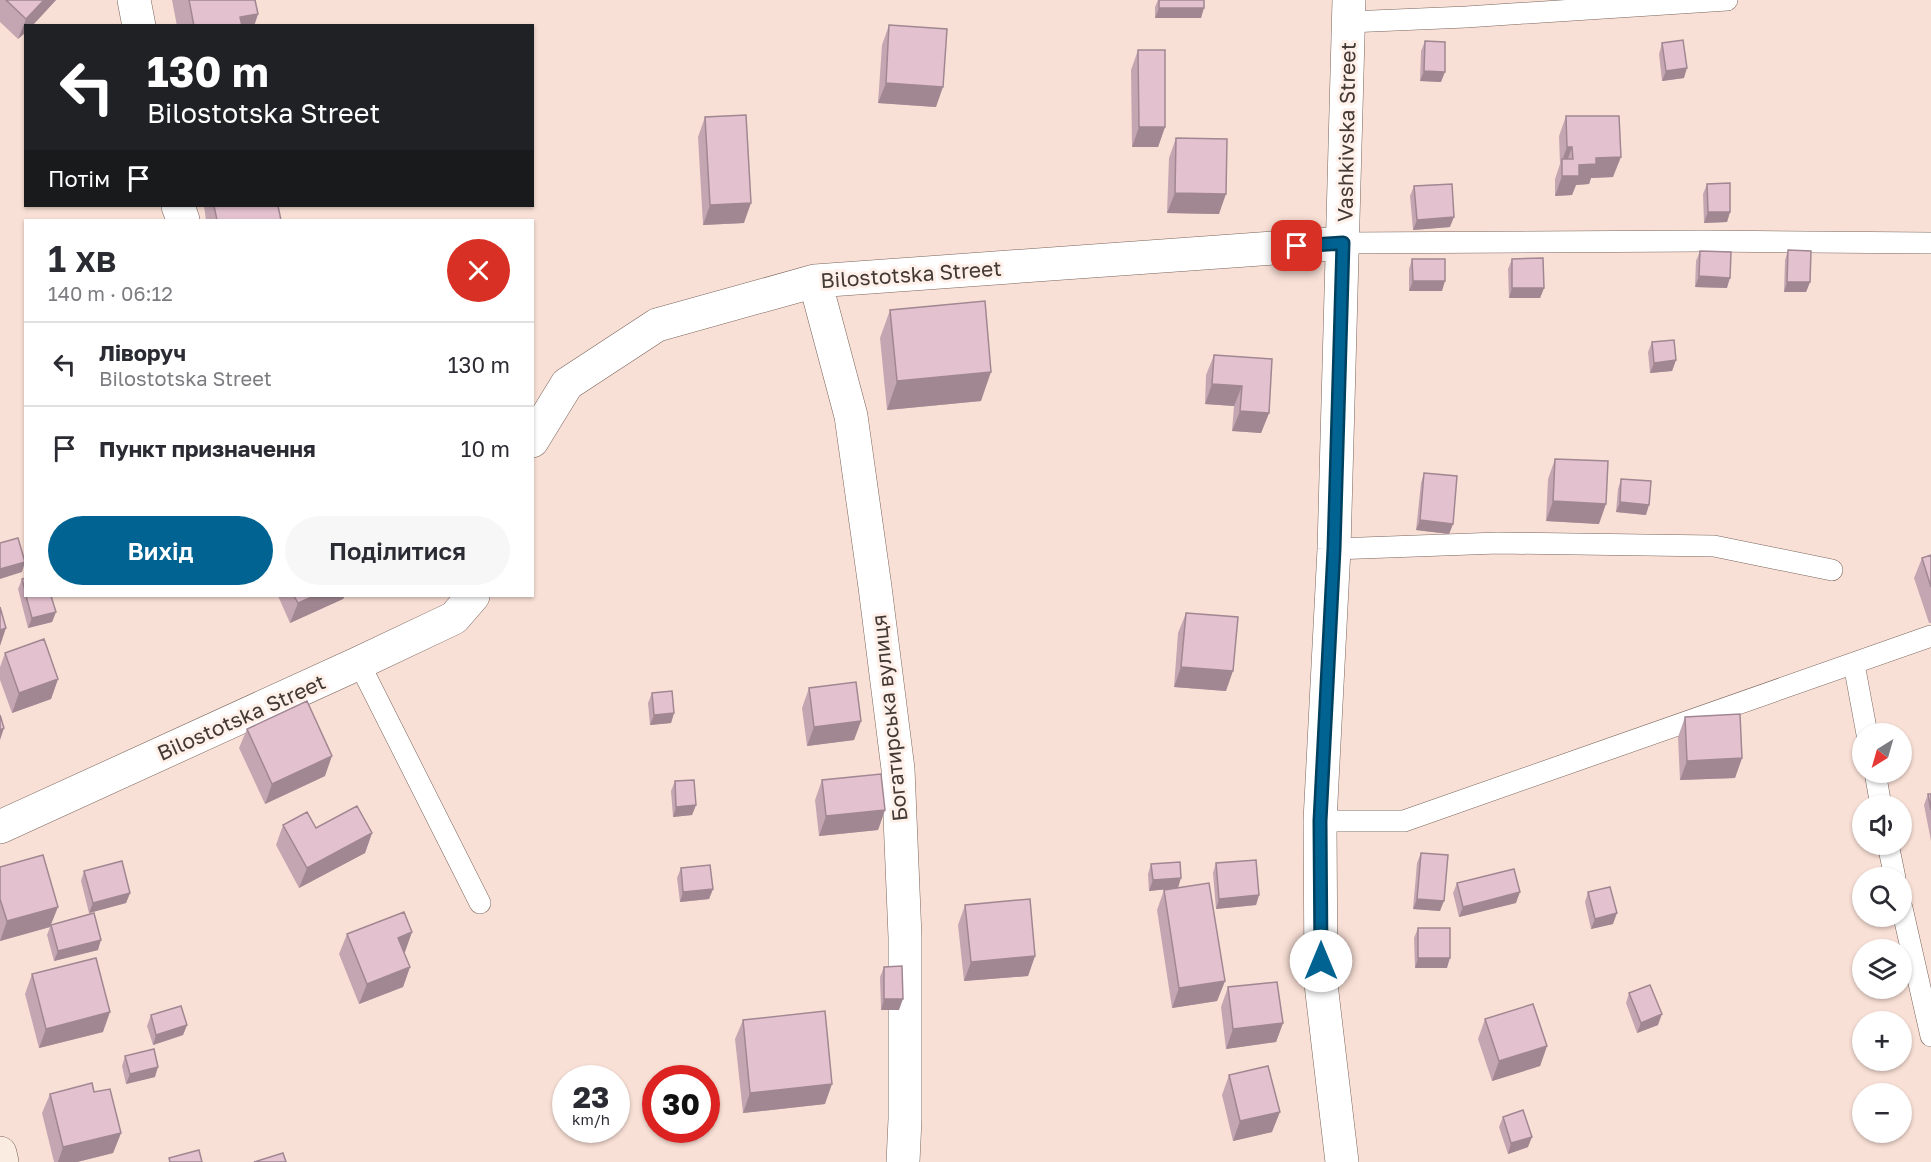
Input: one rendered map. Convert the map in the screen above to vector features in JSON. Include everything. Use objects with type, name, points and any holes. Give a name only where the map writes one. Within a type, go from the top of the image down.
[{"type":"street","points":[[134,0],[139,24]]},
{"type":"street","name":"Vashkivska Street","points":[[1342,1162],[1321,984],[1320,821],[1334,549],[1349,11]]},
{"type":"street","name":"Bilostotska Street","points":[[534,438],[567,384],[657,325],[815,281],[1343,243]]},
{"type":"street","name":"Богатирська вулиця","points":[[815,281],[851,416],[898,769],[905,937],[903,1162]]},
{"type":"street","name":"Bilostotska Street","points":[[0,827],[454,618],[472,597]]},
{"type":"street","points":[[0,1152],[2,1162]]},
{"type":"lane","points":[[1349,11],[1466,17],[1727,0]]},
{"type":"lane","points":[[1343,243],[1692,241],[1931,243]]},
{"type":"lane","points":[[1334,549],[1498,543],[1714,546],[1832,570]]},
{"type":"lane","points":[[1320,821],[1404,821],[1931,636]]},
{"type":"lane","points":[[359,663],[480,903]]},
{"type":"lane","points":[[1854,664],[1865,723]]},
{"type":"lane","points":[[1906,927],[1931,1036]]},
{"type":"building","points":[[6,0],[44,0],[26,19]]},
{"type":"building","points":[[189,0],[255,0],[258,14],[240,17],[242,24],[194,24]]},
{"type":"building","points":[[1159,0],[1204,0],[1204,8],[1159,8]]},
{"type":"building","points":[[889,25],[947,29],[943,87],[886,83]]},
{"type":"building","points":[[1683,40],[1687,68],[1666,71],[1662,43]]},
{"type":"building","points":[[1425,41],[1445,42],[1445,72],[1424,71]]},
{"type":"building","points":[[1138,50],[1165,50],[1165,127],[1139,127]]},
{"type":"building","points":[[746,115],[751,203],[710,205],[705,117]]},
{"type":"building","points":[[1566,116],[1619,116],[1621,157],[1596,158],[1596,164],[1579,165],[1579,176],[1562,176],[1562,159],[1573,159],[1572,147],[1567,147]]},
{"type":"building","points":[[1176,138],[1227,139],[1226,194],[1175,193]]},
{"type":"building","points":[[1730,183],[1730,212],[1708,212],[1707,184]]},
{"type":"building","points":[[1452,184],[1454,217],[1417,220],[1414,186]]},
{"type":"building","points":[[214,207],[278,207],[281,219],[217,219]]},
{"type":"building","points":[[1788,250],[1811,251],[1810,282],[1787,282]]},
{"type":"building","points":[[1700,251],[1731,252],[1730,278],[1699,276]]},
{"type":"building","points":[[1543,258],[1544,288],[1512,288],[1512,259]]},
{"type":"building","points":[[1412,259],[1445,259],[1445,281],[1413,281]]},
{"type":"building","points":[[985,301],[991,372],[897,381],[890,310]]},
{"type":"building","points":[[1674,340],[1676,360],[1654,363],[1652,342]]},
{"type":"building","points":[[1214,355],[1272,359],[1269,413],[1240,411],[1242,386],[1212,384]]},
{"type":"building","points":[[1555,459],[1608,461],[1606,504],[1553,501]]},
{"type":"building","points":[[1424,473],[1457,476],[1453,524],[1420,520]]},
{"type":"building","points":[[1621,479],[1651,481],[1649,505],[1620,502]]},
{"type":"building","points":[[18,538],[24,562],[0,569],[0,543]]},
{"type":"building","points":[[1931,555],[1931,587],[1922,558]]},
{"type":"building","points":[[26,597],[51,597],[56,612],[32,618]]},
{"type":"building","points":[[295,597],[312,597],[298,603]]},
{"type":"building","points":[[0,607],[6,628],[0,630]]},
{"type":"building","points":[[1186,613],[1238,617],[1233,671],[1181,667]]},
{"type":"building","points":[[44,639],[58,679],[19,693],[5,653]]},
{"type":"building","points":[[856,682],[861,721],[814,727],[809,688]]},
{"type":"building","points":[[672,691],[674,713],[654,715],[652,693]]},
{"type":"building","points":[[307,701],[332,756],[272,784],[247,729]]},
{"type":"building","points":[[1740,714],[1742,758],[1687,761],[1685,717]]},
{"type":"building","points":[[0,715],[4,728],[0,730]]},
{"type":"building","points":[[881,774],[885,810],[826,816],[822,780]]},
{"type":"building","points":[[694,780],[696,805],[676,807],[675,781]]},
{"type":"building","points":[[1928,794],[1931,794],[1931,810]]},
{"type":"building","points":[[357,806],[372,833],[307,868],[283,825],[307,812],[316,828]]},
{"type":"building","points":[[1421,853],[1448,855],[1444,901],[1417,899]]},
{"type":"building","points":[[43,855],[58,907],[7,921],[0,899],[0,867]]},
{"type":"building","points":[[1256,860],[1259,895],[1219,899],[1216,863]]},
{"type":"building","points":[[122,861],[130,893],[93,903],[84,871]]},
{"type":"building","points":[[1180,862],[1181,878],[1153,880],[1151,864]]},
{"type":"building","points":[[710,865],[713,889],[683,892],[681,868]]},
{"type":"building","points":[[1514,869],[1520,892],[1463,907],[1457,883]]},
{"type":"building","points":[[1209,883],[1225,981],[1179,988],[1164,890]]},
{"type":"building","points":[[1610,887],[1617,913],[1595,919],[1588,892]]},
{"type":"building","points":[[1030,899],[1035,956],[971,962],[965,905]]},
{"type":"building","points":[[404,912],[412,932],[398,938],[410,967],[367,984],[347,934]]},
{"type":"building","points":[[94,913],[101,940],[58,951],[51,925]]},
{"type":"building","points":[[1418,928],[1450,928],[1450,958],[1418,958]]},
{"type":"building","points":[[96,958],[110,1012],[46,1029],[32,974]]},
{"type":"building","points":[[902,966],[903,999],[884,999],[884,967]]},
{"type":"building","points":[[1277,982],[1283,1023],[1233,1029],[1228,987]]},
{"type":"building","points":[[1650,985],[1662,1014],[1641,1023],[1629,993]]},
{"type":"building","points":[[1533,1004],[1547,1046],[1499,1061],[1485,1019]]},
{"type":"building","points":[[181,1006],[187,1025],[156,1035],[151,1015]]},
{"type":"building","points":[[825,1011],[832,1084],[750,1093],[743,1020]]},
{"type":"building","points":[[154,1049],[158,1067],[130,1074],[125,1056]]},
{"type":"building","points":[[1268,1066],[1280,1112],[1240,1121],[1229,1075]]},
{"type":"building","points":[[92,1083],[94,1092],[110,1089],[121,1133],[63,1147],[50,1094]]},
{"type":"building","points":[[1523,1110],[1532,1137],[1511,1143],[1503,1117]]},
{"type":"building","points":[[199,1150],[202,1162],[170,1162],[169,1158]]},
{"type":"building","points":[[283,1153],[286,1162],[254,1162]]},
{"type":"route","points":[[1297,246],[1343,243],[1334,549],[1320,821],[1321,961]]}]
